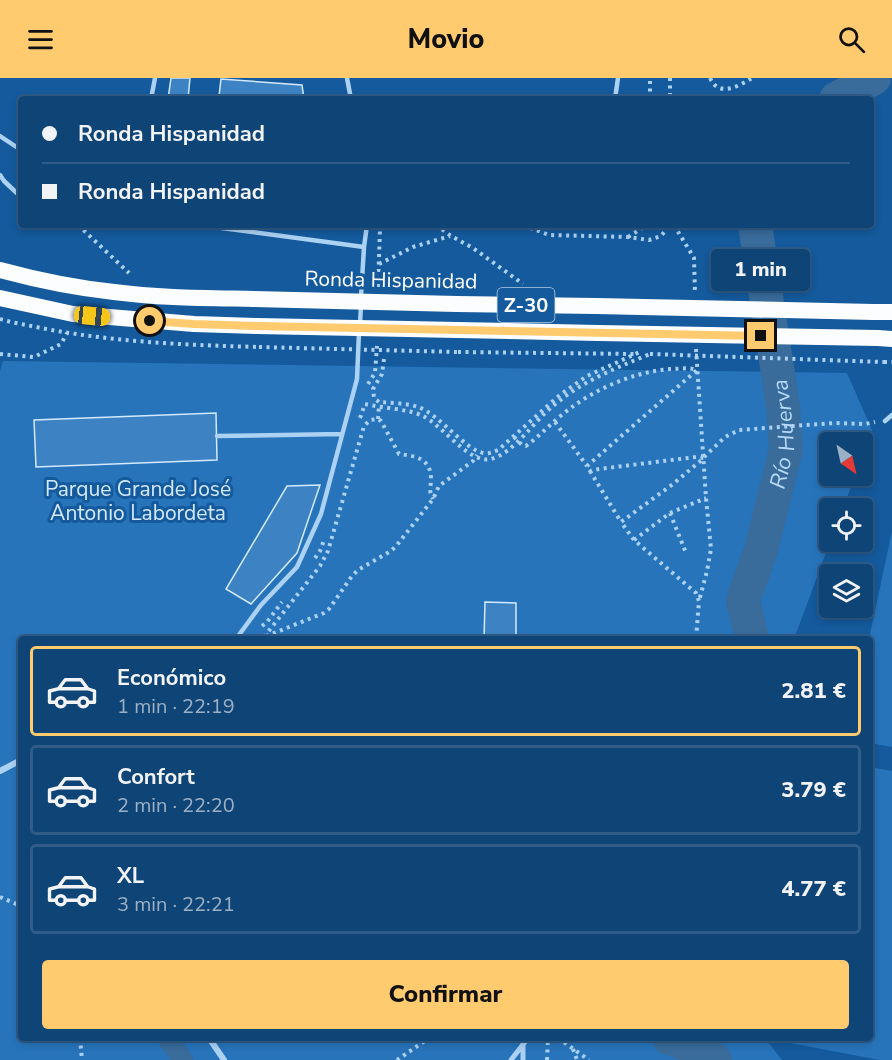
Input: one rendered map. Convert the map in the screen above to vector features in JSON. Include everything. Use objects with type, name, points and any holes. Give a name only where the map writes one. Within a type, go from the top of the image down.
[{"type":"highway","name":"Ronda Hispanidad","points":[[7,272],[73,286],[149,295],[457,304],[892,312]]},
{"type":"highway","name":"Z-30","points":[[4,300],[73,314],[194,324],[885,338]]},
{"type":"street","points":[[0,771],[18,762]]},
{"type":"street","points":[[211,1041],[224,1060]]},
{"type":"street","points":[[512,1060],[526,1041]]},
{"type":"street","points":[[523,1045],[523,1060]]},
{"type":"lane","points":[[152,96],[156,78]]},
{"type":"lane","points":[[347,78],[350,96]]},
{"type":"lane","points":[[615,96],[618,78]]},
{"type":"lane","points":[[0,136],[18,148]]},
{"type":"lane","points":[[0,175],[18,195]]},
{"type":"lane","points":[[222,228],[364,247]]},
{"type":"lane","points":[[239,636],[261,605],[297,567],[321,514],[357,379],[367,228]]},
{"type":"lane","points":[[885,421],[892,415]]},
{"type":"lane","points":[[885,421],[892,422]]},
{"type":"lane","points":[[217,436],[342,434]]},
{"type":"path","points":[[650,78],[650,96]]},
{"type":"path","points":[[670,78],[670,96]]},
{"type":"path","points":[[710,78],[712,83],[721,89],[731,89],[752,78]]},
{"type":"path","points":[[81,228],[129,273]]},
{"type":"path","points":[[440,228],[523,284]]},
{"type":"path","points":[[531,228],[549,235],[628,237],[649,240],[661,236],[669,228]]},
{"type":"path","points":[[628,237],[642,228]]},
{"type":"path","points":[[674,228],[694,258],[694,278]]},
{"type":"path","points":[[378,264],[413,247],[451,236]]},
{"type":"path","points":[[0,319],[6,321]]},
{"type":"path","points":[[0,354],[34,357],[61,344],[68,333]]},
{"type":"path","points":[[258,346],[458,352],[650,354],[892,362]]},
{"type":"path","points":[[357,425],[364,404],[412,412],[424,417],[470,453],[477,454],[484,460],[499,457],[506,453],[516,439],[561,394],[588,376],[647,349]]},
{"type":"path","points":[[516,439],[554,405],[589,380],[650,354]]},
{"type":"path","points":[[384,358],[382,374],[374,389],[374,398],[379,405],[378,419],[383,424],[396,452],[416,456],[423,460],[429,468],[431,478],[429,490],[433,499]]},
{"type":"path","points":[[516,439],[526,446],[569,410],[603,388],[656,370],[690,368],[697,370]]},
{"type":"path","points":[[696,636],[699,601],[711,549],[697,370]]},
{"type":"path","points":[[586,466],[697,370]]},
{"type":"path","points":[[263,636],[320,566],[328,551],[364,426],[370,420],[378,419]]},
{"type":"path","points":[[621,522],[673,484],[725,437],[739,430],[885,421]]},
{"type":"path","points":[[555,422],[590,471],[634,540],[688,585],[696,593],[699,601]]},
{"type":"path","points":[[266,636],[329,609],[352,576],[358,570],[391,551],[433,499],[439,486],[473,461],[477,454]]},
{"type":"path","points":[[590,471],[696,457],[704,458]]},
{"type":"path","points":[[634,540],[670,513],[706,498]]},
{"type":"path","points":[[670,513],[686,553]]},
{"type":"path","points":[[314,560],[327,531]]},
{"type":"path","points":[[260,627],[267,622],[287,595]]},
{"type":"path","points":[[0,897],[18,905]]},
{"type":"path","points":[[80,1041],[82,1060]]},
{"type":"path","points":[[397,1060],[425,1041]]},
{"type":"path","points":[[547,1060],[548,1041]]},
{"type":"path","points":[[562,1041],[589,1060]]},
{"type":"path","points":[[573,1048],[577,1060]]},
{"type":"green space","name":"Parque Grande José Antonio Labordeta","points":[[3,361],[847,373],[872,430],[871,432],[819,432],[819,486],[851,486],[847,498],[819,498],[819,552],[826,552],[822,564],[819,564],[819,572],[795,636],[18,636],[18,1041],[767,1041],[782,1060],[0,1060],[0,371]]},
{"type":"green space","points":[[892,531],[892,747],[873,744],[873,636],[870,636]]},
{"type":"green space","points":[[873,768],[892,771],[892,1060],[879,1060],[785,1042],[873,1041]]},
{"type":"building","points":[[171,78],[190,78],[188,96],[168,96]]},
{"type":"building","points":[[221,79],[302,85],[304,96],[219,96]]},
{"type":"building","points":[[216,413],[217,460],[36,467],[34,420]]},
{"type":"building","points":[[320,485],[297,553],[251,604],[226,589],[287,486]]},
{"type":"building","points":[[485,602],[516,603],[516,636],[484,636]]},
{"type":"waterway","name":"Río Huerva","points":[[841,96],[874,78]]},
{"type":"waterway","name":"Río Huerva","points":[[751,636],[743,600],[761,550],[786,449],[783,406],[755,228]]},
{"type":"waterway","points":[[169,1041],[183,1060]]},
{"type":"waterway","name":"Río Huerva","points":[[677,1041],[704,1051],[715,1060]]},
{"type":"route","points":[[150,321],[257,326],[761,336]]}]
